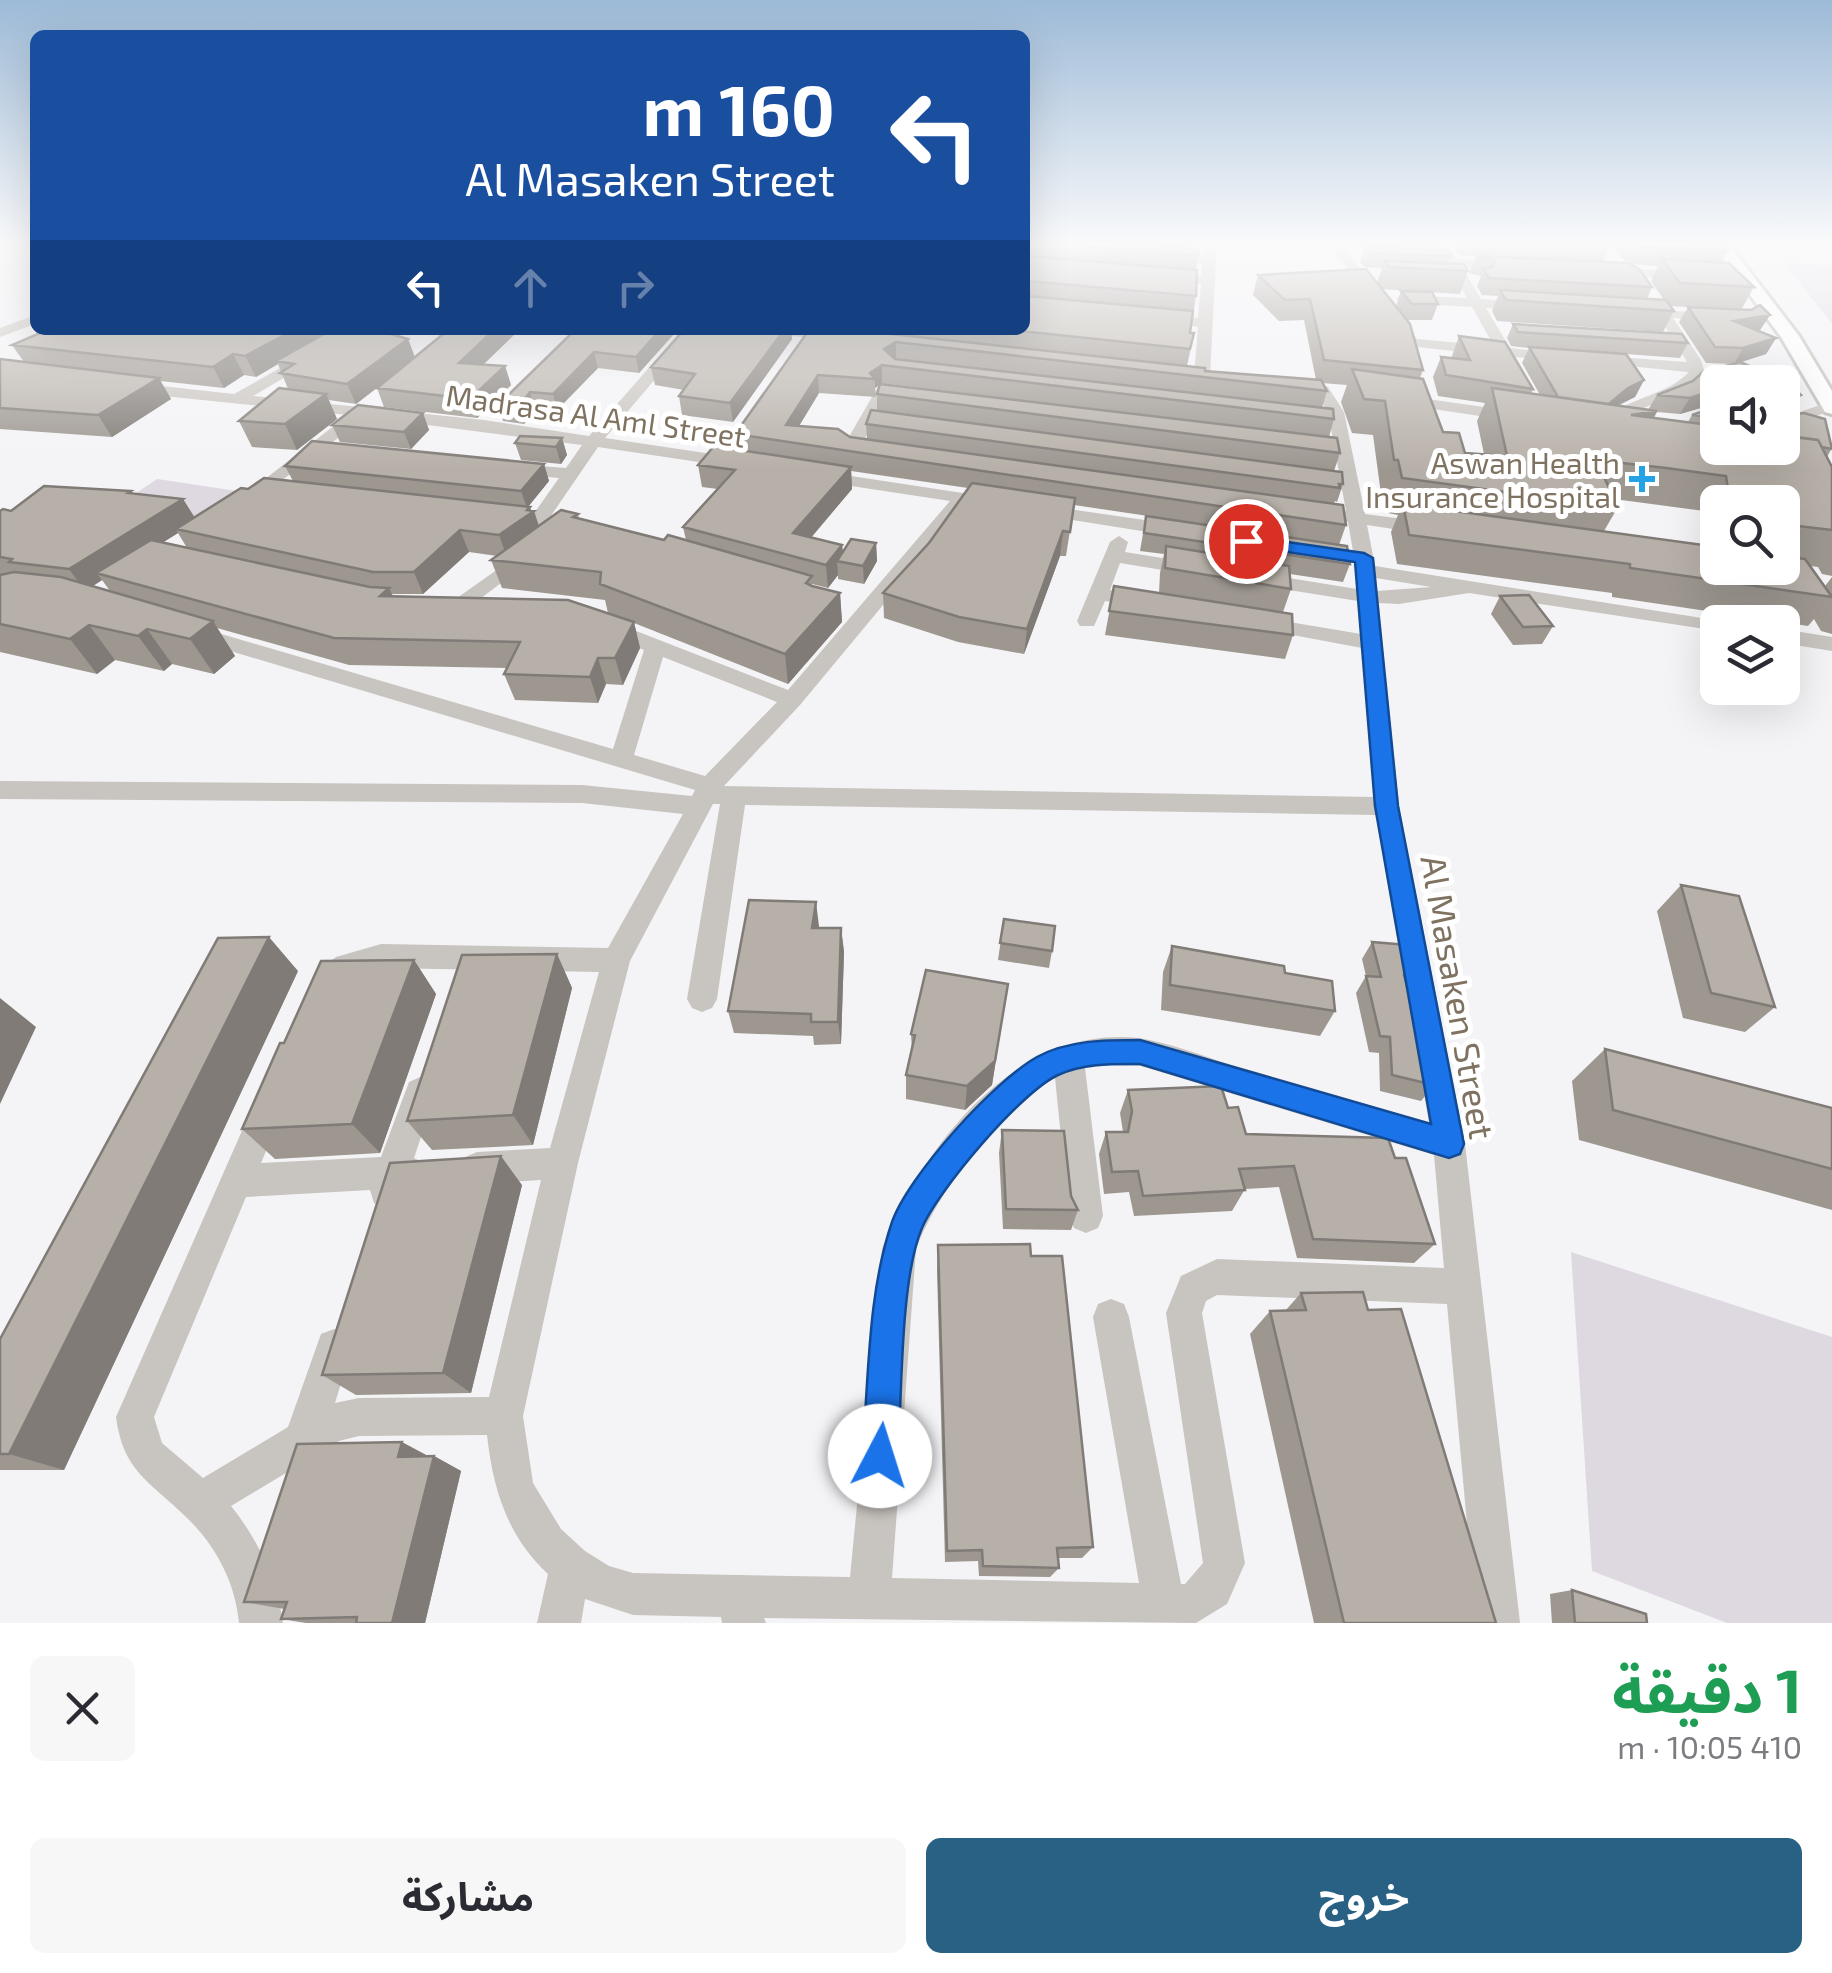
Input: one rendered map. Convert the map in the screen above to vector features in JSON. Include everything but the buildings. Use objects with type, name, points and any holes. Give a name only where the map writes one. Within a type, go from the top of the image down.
[{"type":"main road","points":[[1774,318],[1790,336],[1824,409]]},
{"type":"main road","points":[[1796,318],[1820,348]]},
{"type":"street","points":[[1152,318],[1206,323]]},
{"type":"street","points":[[1202,376],[1206,318]]},
{"type":"street","points":[[1393,318],[1415,350],[1696,366]]},
{"type":"street","points":[[1486,318],[1516,371]]},
{"type":"street","points":[[1648,420],[1607,428],[1627,406],[1693,380],[1696,366],[1665,318]]},
{"type":"street","points":[[0,333],[30,320]]},
{"type":"street","points":[[1493,329],[1512,330]]},
{"type":"street","points":[[234,400],[349,335]]},
{"type":"street","points":[[539,519],[594,440],[686,335]]},
{"type":"street","points":[[797,349],[807,335]]},
{"type":"street","points":[[817,335],[864,340]]},
{"type":"street","points":[[1662,340],[1681,341]]},
{"type":"street","points":[[833,479],[860,449],[903,364]]},
{"type":"street","name":"Madrasa Al Aml Street","points":[[117,386],[234,400],[370,406],[594,440],[725,452],[757,466]]},
{"type":"street","points":[[1375,397],[1426,396],[1526,418]]},
{"type":"street","points":[[1800,401],[1824,409]]},
{"type":"street","points":[[234,510],[370,406]]},
{"type":"street","points":[[1800,417],[1824,409]]},
{"type":"street","points":[[484,425],[498,412]]},
{"type":"street","name":"Al Masaken Street","points":[[1328,415],[1341,480],[1357,518],[1387,806],[1449,1144],[1498,1623]]},
{"type":"street","points":[[1800,425],[1824,430]]},
{"type":"street","points":[[315,449],[335,451]]},
{"type":"street","points":[[492,467],[571,474]]},
{"type":"street","points":[[795,472],[955,491],[1000,504]]},
{"type":"street","points":[[264,489],[300,493]]},
{"type":"street","points":[[955,491],[712,796],[616,960],[562,1163],[504,1416],[514,1485],[527,1516],[546,1544],[570,1566],[600,1584],[632,1594],[741,1610],[1188,1605],[1205,1598],[1218,1583],[1224,1563],[1184,1313],[1186,1298],[1193,1287],[1204,1279],[1217,1277],[1464,1288]]},
{"type":"street","points":[[1020,507],[1079,507],[1127,524],[1191,533]]},
{"type":"street","points":[[1321,514],[1456,532]]},
{"type":"street","points":[[1086,621],[1127,524]]},
{"type":"street","points":[[456,606],[539,547]]},
{"type":"street","points":[[1305,550],[1366,576]]},
{"type":"street","points":[[1113,556],[1221,574],[1366,576],[1475,586],[1700,623]]},
{"type":"street","points":[[1098,594],[1156,604]]},
{"type":"street","points":[[429,607],[495,603]]},
{"type":"street","points":[[1235,618],[1372,642]]},
{"type":"street","points":[[590,620],[792,700]]},
{"type":"street","points":[[166,624],[622,757],[712,796]]},
{"type":"street","points":[[1800,639],[1832,644]]},
{"type":"street","points":[[622,757],[656,646]]},
{"type":"street","points":[[4,796],[582,794],[1387,806]]},
{"type":"street","points":[[702,999],[712,796]]},
{"type":"street","points":[[309,1016],[326,981],[342,967],[362,958],[616,960]]},
{"type":"street","points":[[454,994],[466,958]]},
{"type":"street","points":[[885,1608],[894,1276],[907,1223],[934,1180],[1014,1090],[1048,1066],[1068,1058],[1116,1050],[1140,1052],[1449,1144]]},
{"type":"street","points":[[1068,1058],[1086,1216]]},
{"type":"street","points":[[373,1229],[430,1065]]},
{"type":"street","points":[[261,1623],[260,1604],[234,1547],[200,1502],[146,1456],[136,1440],[135,1417],[277,1089]]},
{"type":"street","points":[[236,1181],[562,1163]]},
{"type":"street","points":[[1111,1317],[1164,1604]]},
{"type":"street","points":[[304,1438],[342,1324]]},
{"type":"street","points":[[200,1502],[332,1422],[359,1418],[504,1416]]},
{"type":"street","points":[[558,1623],[570,1566]]},
{"type":"shaded area","points":[[157,479],[237,491],[197,521],[114,508]]},
{"type":"shaded area","points":[[1571,1252],[1832,1337],[1832,1623],[1727,1623],[1592,1571]]},
{"type":"place","name":"Aswan Health Insurance Hospital","points":[[1642,479]]},
{"type":"route","points":[[880,1456],[894,1276],[907,1223],[934,1180],[1014,1090],[1048,1066],[1091,1052],[1140,1052],[1449,1144],[1387,806],[1364,558],[1246,541]]}]
